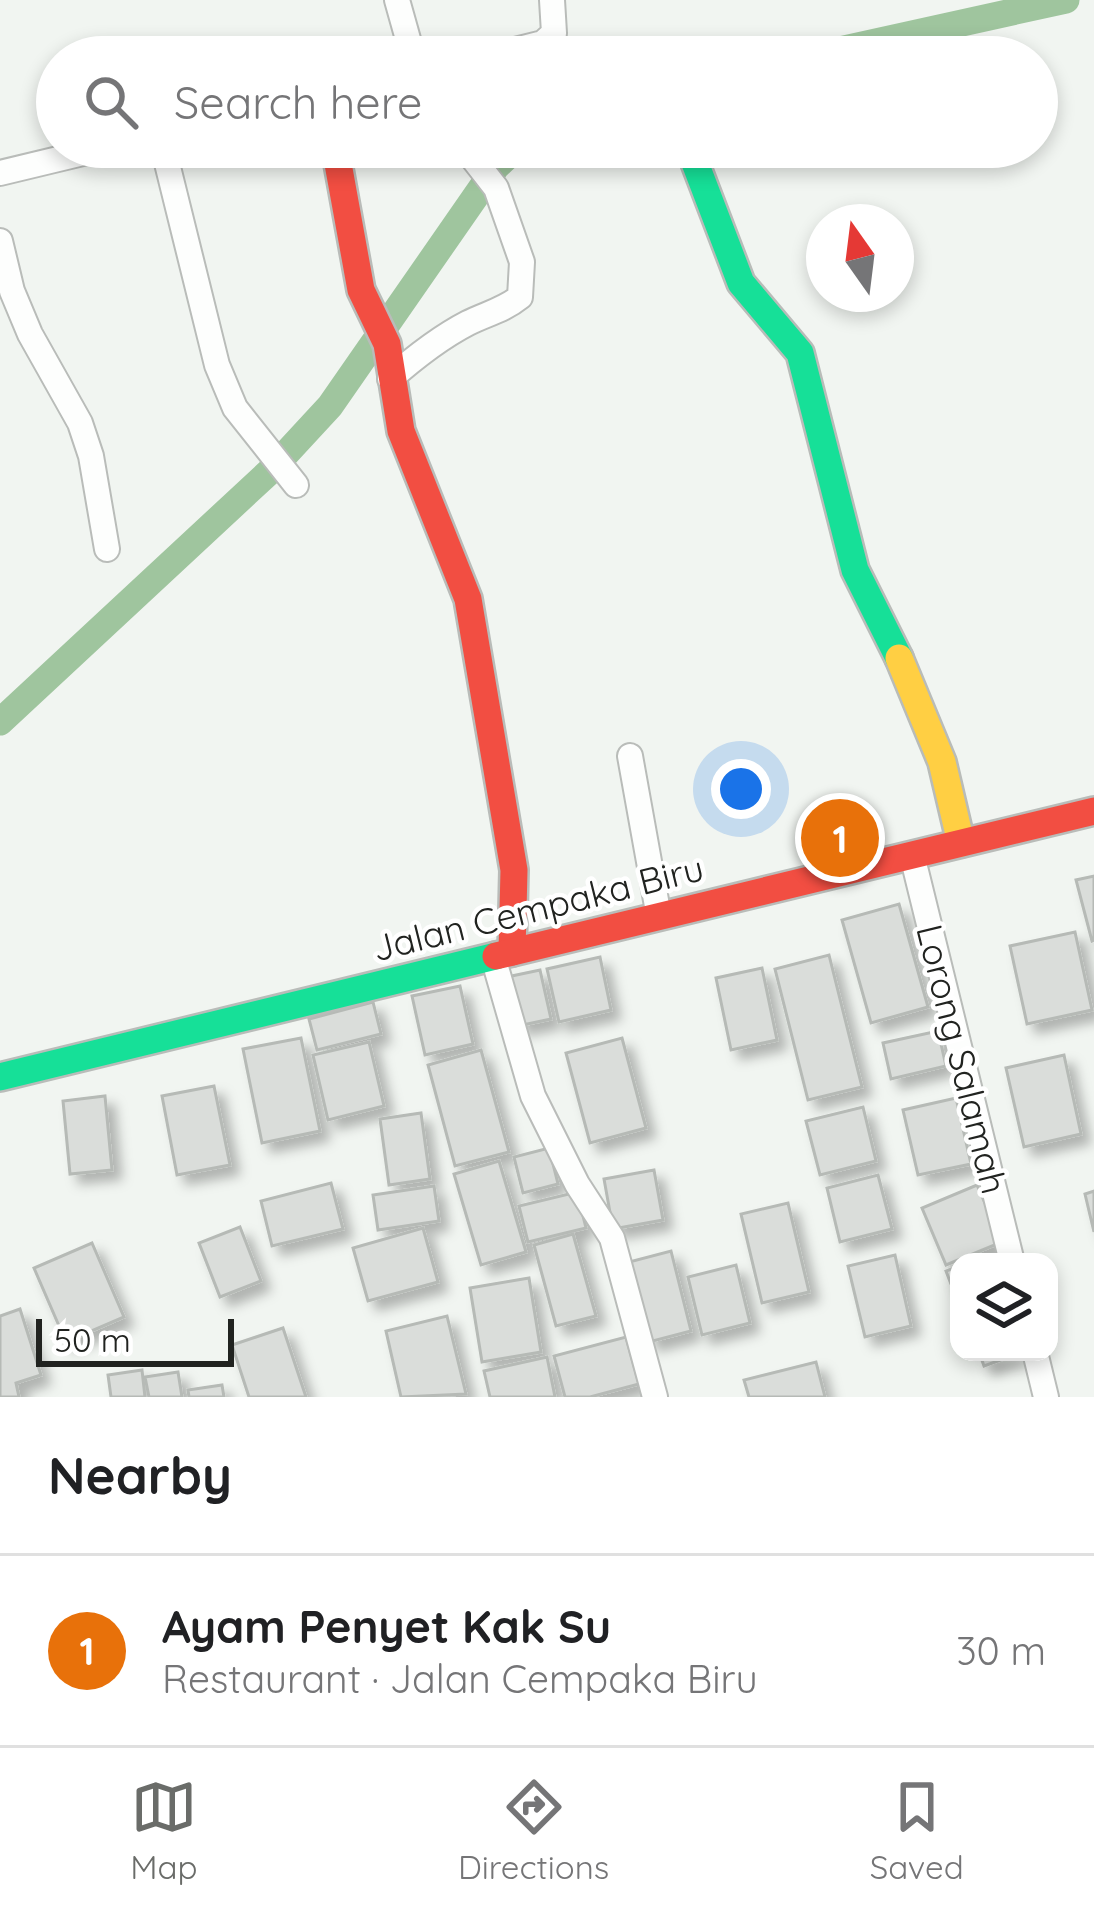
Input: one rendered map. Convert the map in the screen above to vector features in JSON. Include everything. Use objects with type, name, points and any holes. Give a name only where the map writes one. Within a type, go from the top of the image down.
[{"type":"street","points":[[397,0],[406,36]]},
{"type":"street","points":[[551,36],[552,0]]},
{"type":"street","points":[[0,173],[36,164]]},
{"type":"street","points":[[168,168],[217,365],[235,408],[284,473]]},
{"type":"street","points":[[339,168],[361,290],[387,344],[401,430],[469,599],[514,870],[503,955],[533,1096],[577,1184],[612,1238],[655,1397]]},
{"type":"street","points":[[390,379],[431,343],[520,297],[522,262],[496,188],[480,168]]},
{"type":"street","points":[[697,168],[739,278],[751,299],[788,329],[800,353],[855,570],[892,640],[942,762],[961,843]]},
{"type":"street","points":[[0,241],[12,291],[30,334],[80,423],[91,456],[106,549]]},
{"type":"street","points":[[630,756],[658,917]]},
{"type":"street","name":"Jalan Cempaka Biru","points":[[0,1077],[1094,811]]},
{"type":"street","name":"Lorong Salamah","points":[[912,855],[1010,1253]]},
{"type":"street","points":[[1037,1361],[1046,1397]]},
{"type":"building","points":[[1094,876],[1094,940],[1092,941],[1076,880]]},
{"type":"building","points":[[899,904],[928,1007],[871,1023],[842,920]]},
{"type":"building","points":[[1075,932],[1092,1010],[1027,1024],[1010,946]]},
{"type":"building","points":[[829,955],[862,1087],[808,1100],[775,969]]},
{"type":"building","points":[[600,957],[611,1010],[559,1022],[547,969]]},
{"type":"building","points":[[762,968],[777,1040],[731,1050],[716,978]]},
{"type":"building","points":[[540,970],[551,1019],[518,1026],[507,977]]},
{"type":"building","points":[[460,986],[473,1044],[425,1055],[412,996]]},
{"type":"building","points":[[373,1002],[381,1034],[317,1050],[309,1019]]},
{"type":"building","points":[[938,1031],[946,1066],[891,1079],[883,1043]]},
{"type":"building","points":[[301,1038],[320,1131],[262,1143],[243,1049]]},
{"type":"building","points":[[622,1038],[646,1128],[590,1143],[566,1053]]},
{"type":"building","points":[[369,1042],[384,1106],[328,1120],[313,1055]]},
{"type":"building","points":[[481,1050],[509,1152],[455,1166],[428,1065]]},
{"type":"building","points":[[1064,1055],[1081,1134],[1024,1147],[1006,1068]]},
{"type":"building","points":[[214,1086],[230,1165],[177,1175],[162,1096]]},
{"type":"building","points":[[105,1096],[112,1170],[70,1174],[63,1101]]},
{"type":"building","points":[[956,1098],[971,1164],[918,1175],[903,1110]]},
{"type":"building","points":[[863,1107],[876,1161],[820,1175],[806,1121]]},
{"type":"building","points":[[421,1113],[430,1179],[389,1185],[380,1119]]},
{"type":"building","points":[[549,1148],[558,1184],[523,1193],[514,1157]]},
{"type":"building","points":[[499,1161],[526,1252],[481,1265],[454,1174]]},
{"type":"building","points":[[654,1170],[663,1220],[613,1229],[604,1179]]},
{"type":"building","points":[[878,1175],[892,1229],[840,1242],[827,1188]]},
{"type":"building","points":[[331,1183],[343,1229],[272,1246],[261,1201]]},
{"type":"building","points":[[977,1185],[1002,1242],[975,1253],[950,1253],[946,1265],[922,1208]]},
{"type":"building","points":[[434,1186],[439,1221],[378,1230],[373,1195]]},
{"type":"building","points":[[1094,1191],[1094,1232],[1085,1194]]},
{"type":"building","points":[[577,1192],[586,1228],[528,1242],[519,1206]]},
{"type":"building","points":[[788,1203],[809,1292],[762,1303],[741,1214]]},
{"type":"building","points":[[240,1227],[261,1281],[220,1297],[199,1243]]},
{"type":"building","points":[[423,1228],[438,1282],[368,1301],[353,1248]]},
{"type":"building","points":[[573,1234],[596,1316],[556,1326],[534,1245]]},
{"type":"building","points":[[92,1243],[124,1317],[66,1342],[34,1268]]},
{"type":"building","points":[[671,1251],[691,1331],[649,1342],[629,1262]]},
{"type":"building","points":[[895,1255],[911,1326],[865,1337],[848,1266]]},
{"type":"building","points":[[736,1265],[750,1323],[702,1335],[688,1277]]},
{"type":"building","points":[[529,1278],[541,1352],[482,1362],[470,1288]]},
{"type":"building","points":[[20,1309],[41,1375],[16,1383],[19,1397],[0,1397],[0,1316]]},
{"type":"building","points":[[447,1316],[466,1394],[401,1397],[386,1331]]},
{"type":"building","points":[[283,1328],[306,1397],[249,1397],[232,1345]]},
{"type":"building","points":[[626,1337],[639,1384],[590,1397],[565,1397],[554,1356]]},
{"type":"building","points":[[547,1357],[555,1397],[490,1397],[484,1371]]},
{"type":"building","points":[[816,1362],[825,1397],[749,1397],[744,1380]]},
{"type":"building","points":[[142,1370],[145,1397],[111,1397],[108,1375]]},
{"type":"building","points":[[178,1372],[182,1397],[149,1397],[145,1377]]},
{"type":"building","points":[[222,1385],[224,1397],[189,1397],[188,1390]]},
{"type":"waterway","points":[[903,36],[1066,0]]},
{"type":"waterway","points":[[0,722],[269,472],[330,406],[495,168]]},
{"type":"traffic: fast","points":[[697,168],[741,283],[800,353],[855,570],[899,658]]},
{"type":"traffic: fast","points":[[0,1077],[496,956]]},
{"type":"traffic: slow","points":[[899,658],[942,762],[961,843]]},
{"type":"traffic: jam","points":[[339,168],[361,290],[387,344],[401,431],[468,599],[514,870],[512,952]]},
{"type":"traffic: jam","points":[[496,956],[1094,811]]},
{"type":"place","name":"Ayam Penyet Kak Su","points":[[840,838]]}]
